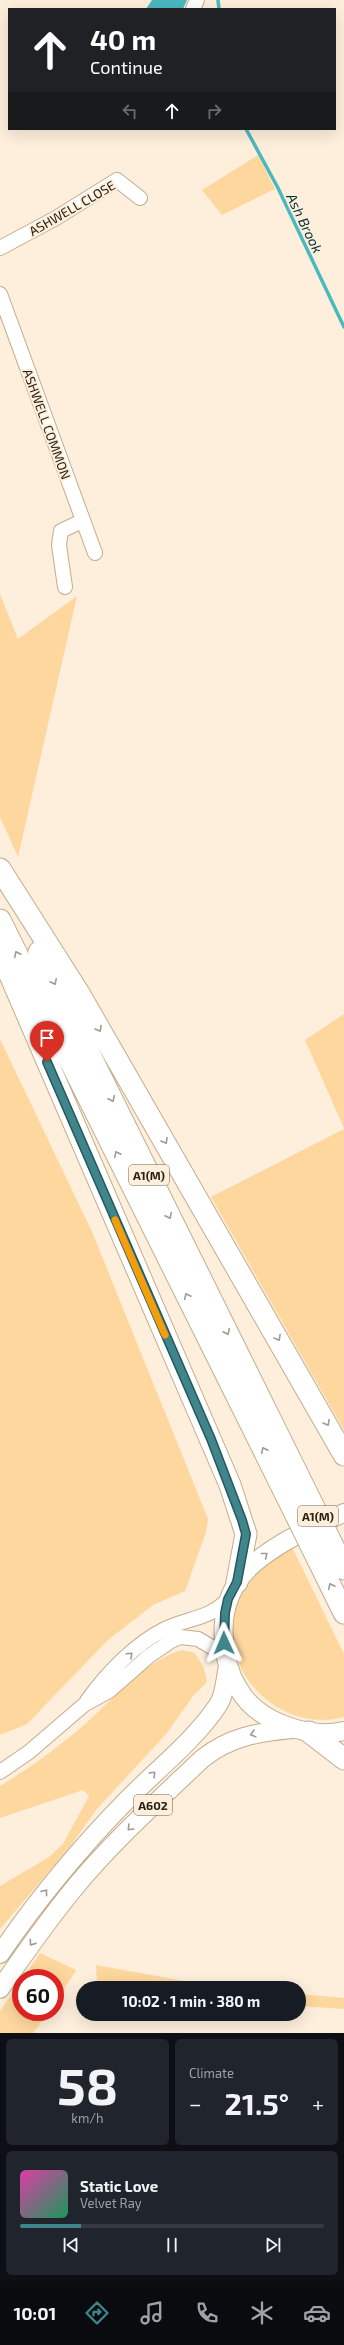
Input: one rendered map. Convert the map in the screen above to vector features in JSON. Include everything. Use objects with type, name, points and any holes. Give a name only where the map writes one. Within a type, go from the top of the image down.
[{"type":"highway","points":[[0,869],[80,995],[344,1456]]},
{"type":"highway","name":"A1(M)","points":[[0,872],[290,1481]]},
{"type":"highway","name":"A1(M)","points":[[0,920],[290,1481],[333,1561],[344,1613]]},
{"type":"highway","points":[[0,952],[211,1439],[240,1513],[246,1534],[232,1591]]},
{"type":"highway","points":[[301,1731],[344,1759]]},
{"type":"main road","points":[[344,1513],[301,1531],[256,1563],[232,1591],[223,1631],[226,1661],[238,1689],[246,1698],[271,1718],[301,1731],[330,1734],[344,1731]]},
{"type":"main road","name":"A602","points":[[1,1953],[49,1887],[99,1830],[201,1727],[218,1705],[222,1699],[226,1661]]},
{"type":"main road","name":"A602","points":[[0,1989],[43,1927],[109,1848],[202,1759],[217,1747],[236,1738],[258,1732],[301,1731]]},
{"type":"street","name":"ASHWELL CLOSE","points":[[0,248],[56,218],[117,180],[140,198]]},
{"type":"street","name":"ASHWELL COMMON","points":[[0,294],[95,553]]},
{"type":"street","points":[[64,587],[59,545],[61,531],[82,521]]},
{"type":"street","points":[[85,1704],[101,1681],[150,1638],[183,1622],[212,1613],[232,1591]]},
{"type":"street","points":[[0,1772],[34,1748],[85,1704],[109,1691],[161,1647],[180,1637],[204,1641],[226,1661]]},
{"type":"shaded area","points":[[258,155],[275,189],[222,215],[202,190]]},
{"type":"shaded area","points":[[0,594],[18,639],[77,596],[18,857],[0,817]]},
{"type":"shaded area","points":[[344,1014],[344,1128],[305,1040]]},
{"type":"shaded area","points":[[0,1039],[93,1234],[208,1519],[206,1532],[185,1591],[153,1605],[108,1640],[27,1724],[0,1735]]},
{"type":"shaded area","points":[[344,1129],[344,1430],[211,1197]]},
{"type":"shaded area","points":[[291,1545],[344,1654],[344,1717],[318,1720],[294,1715],[272,1704],[253,1687],[240,1666],[232,1643],[232,1618],[240,1593],[256,1572]]},
{"type":"shaded area","points":[[182,1650],[195,1653],[204,1668],[207,1682],[193,1696],[167,1733],[96,1810],[69,1848],[0,1929],[0,1886],[49,1857],[63,1844],[89,1796],[83,1790],[0,1818],[0,1786],[30,1767],[68,1738],[139,1674],[167,1656]]},
{"type":"shaded area","points":[[40,1953],[76,1970],[64,1989],[64,1969],[29,1969]]},
{"type":"shaded area","points":[[96,1965],[184,1981],[97,1981]]},
{"type":"shaded area","points":[[12,1993],[12,2021],[42,2021],[33,2033],[0,2033],[0,2011]]},
{"type":"shaded area","points":[[306,1995],[344,1998],[344,2009],[306,2006]]},
{"type":"water","points":[[152,0],[187,0],[183,8],[147,8]]},
{"type":"waterway","name":"Ash Brook","points":[[218,0],[219,8]]},
{"type":"waterway","name":"Ash Brook","points":[[247,130],[278,188],[344,327]]},
{"type":"slow traffic","points":[[115,1220],[165,1335]]},
{"type":"route","points":[[47,1062],[211,1439],[230,1485],[242,1520],[246,1534],[237,1582],[228,1599],[225,1613],[223,1631],[224,1643]]}]
